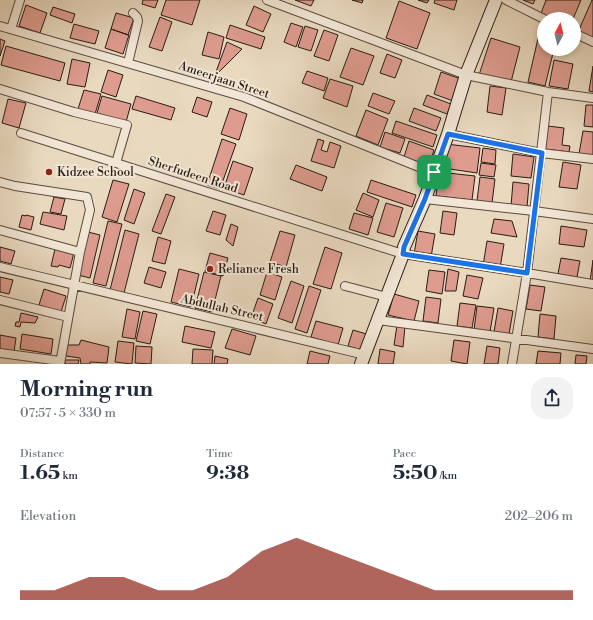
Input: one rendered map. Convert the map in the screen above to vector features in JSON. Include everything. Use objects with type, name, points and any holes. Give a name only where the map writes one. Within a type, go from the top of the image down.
[{"type":"street","points":[[11,29],[20,0]]},
{"type":"street","points":[[267,0],[466,75],[548,92],[593,98]]},
{"type":"street","points":[[363,359],[403,254],[404,247],[425,199],[448,134],[466,75],[496,0]]},
{"type":"street","points":[[506,0],[537,16]]},
{"type":"street","points":[[128,63],[138,21],[137,17],[133,13]]},
{"type":"street","name":"Ameerjaan Street","points":[[0,26],[244,97],[434,172]]},
{"type":"street","points":[[581,36],[593,42]]},
{"type":"street","points":[[0,89],[74,112],[126,125],[116,163]]},
{"type":"street","points":[[512,364],[527,273],[548,92]]},
{"type":"street","name":"Sherfudeen Road","points":[[21,133],[403,254],[593,284]]},
{"type":"street","points":[[448,134],[542,153],[593,159]]},
{"type":"street","points":[[0,182],[15,186],[87,197],[90,210],[80,252],[60,363],[0,353]]},
{"type":"street","points":[[425,199],[593,219]]},
{"type":"street","points":[[0,230],[80,252]]},
{"type":"street","name":"Abdullah Street","points":[[0,267],[363,359]]},
{"type":"street","points":[[345,286],[387,297]]},
{"type":"street","points":[[0,300],[68,317]]},
{"type":"street","points":[[378,320],[593,349]]},
{"type":"building","points":[[143,0],[158,0],[155,8],[142,4]]},
{"type":"building","points":[[166,0],[200,0],[192,25],[161,15]]},
{"type":"building","points":[[295,0],[314,0],[311,6]]},
{"type":"building","points":[[352,0],[363,0],[362,3]]},
{"type":"building","points":[[418,0],[429,0],[427,3]]},
{"type":"building","points":[[435,0],[457,0],[454,10],[434,3]]},
{"type":"building","points":[[523,0],[535,0],[533,4]]},
{"type":"building","points":[[546,0],[581,0],[576,12],[542,12]]},
{"type":"building","points":[[593,0],[593,39],[581,33],[581,25]]},
{"type":"building","points":[[399,1],[430,13],[417,49],[386,38]]},
{"type":"building","points":[[26,5],[47,13],[40,33],[19,26]]},
{"type":"building","points":[[254,6],[271,14],[263,32],[246,25]]},
{"type":"building","points":[[53,7],[75,14],[72,23],[50,15]]},
{"type":"building","points":[[116,13],[134,18],[128,35],[111,29]]},
{"type":"building","points":[[160,17],[172,22],[162,51],[149,47]]},
{"type":"building","points":[[291,23],[303,27],[296,47],[284,42]]},
{"type":"building","points":[[74,24],[99,31],[95,44],[70,38]]},
{"type":"building","points":[[230,25],[265,37],[261,49],[226,38]]},
{"type":"building","points":[[305,26],[318,30],[311,51],[298,47]]},
{"type":"building","points":[[111,29],[129,35],[123,54],[105,48]]},
{"type":"building","points":[[324,30],[338,35],[329,61],[314,56]]},
{"type":"building","points":[[208,32],[224,37],[219,59],[202,55]]},
{"type":"building","points":[[491,38],[520,47],[511,82],[479,75]]},
{"type":"building","points":[[0,39],[5,41],[0,56]]},
{"type":"building","points":[[227,42],[242,49],[214,77]]},
{"type":"building","points":[[537,43],[537,56],[552,56],[545,86],[528,82]]},
{"type":"building","points":[[6,46],[65,63],[60,81],[1,65]]},
{"type":"building","points":[[351,48],[374,56],[363,85],[340,77]]},
{"type":"building","points":[[387,54],[402,60],[395,78],[380,73]]},
{"type":"building","points":[[72,59],[90,63],[85,87],[67,84]]},
{"type":"building","points":[[554,60],[573,64],[568,89],[549,86]]},
{"type":"building","points":[[593,66],[593,92],[589,91]]},
{"type":"building","points":[[108,70],[123,75],[116,97],[101,92]]},
{"type":"building","points":[[307,71],[328,78],[324,91],[302,83]]},
{"type":"building","points":[[441,72],[461,79],[453,101],[434,94]]},
{"type":"building","points":[[330,79],[353,86],[347,107],[323,98]]},
{"type":"building","points":[[490,86],[506,88],[502,115],[487,112]]},
{"type":"building","points":[[84,90],[101,94],[95,114],[78,109]]},
{"type":"building","points":[[373,93],[395,101],[389,114],[368,106]]},
{"type":"building","points":[[427,95],[451,104],[447,114],[423,105]]},
{"type":"building","points":[[102,96],[131,104],[126,122],[97,113]]},
{"type":"building","points":[[136,96],[175,108],[171,120],[132,109]]},
{"type":"building","points":[[197,97],[212,102],[207,117],[192,112]]},
{"type":"building","points":[[8,99],[26,103],[19,128],[2,123]]},
{"type":"building","points":[[586,105],[593,105],[593,127],[584,126]]},
{"type":"building","points":[[230,108],[247,114],[239,140],[221,134]]},
{"type":"building","points":[[414,108],[441,118],[436,131],[409,121]]},
{"type":"building","points":[[366,110],[388,119],[378,145],[356,136]]},
{"type":"building","points":[[396,121],[437,135],[433,147],[392,133]]},
{"type":"building","points":[[548,126],[564,128],[562,145],[570,146],[569,152],[545,149]]},
{"type":"building","points":[[583,131],[593,132],[593,156],[579,154]]},
{"type":"building","points":[[385,132],[405,139],[400,153],[380,147]]},
{"type":"building","points":[[222,139],[236,144],[220,189],[207,185]]},
{"type":"building","points":[[318,139],[324,141],[321,150],[327,152],[330,142],[341,146],[334,168],[311,161]]},
{"type":"building","points":[[409,141],[434,150],[429,166],[404,157]]},
{"type":"building","points":[[446,144],[480,148],[477,173],[443,168]]},
{"type":"building","points":[[483,148],[496,150],[495,164],[481,162]]},
{"type":"building","points":[[513,154],[534,157],[531,178],[511,176]]},
{"type":"building","points":[[233,161],[253,168],[244,195],[224,188]]},
{"type":"building","points":[[563,162],[581,165],[577,189],[559,187]]},
{"type":"building","points":[[481,163],[496,165],[494,177],[479,175]]},
{"type":"building","points":[[296,165],[327,177],[322,191],[290,179]]},
{"type":"building","points":[[439,172],[475,176],[472,200],[436,196]]},
{"type":"building","points":[[480,177],[495,179],[492,203],[477,201]]},
{"type":"building","points":[[113,180],[129,184],[117,222],[102,217]]},
{"type":"building","points":[[371,180],[416,195],[412,207],[367,192]]},
{"type":"building","points":[[513,182],[529,184],[527,207],[511,206]]},
{"type":"building","points":[[134,189],[145,193],[134,224],[124,220]]},
{"type":"building","points":[[363,193],[379,200],[373,217],[356,210]]},
{"type":"building","points":[[166,194],[175,197],[161,234],[152,231]]},
{"type":"building","points":[[54,197],[65,199],[61,214],[50,212]]},
{"type":"building","points":[[386,203],[403,208],[394,237],[377,232]]},
{"type":"building","points":[[213,211],[226,215],[220,235],[206,231]]},
{"type":"building","points":[[443,211],[457,213],[454,235],[440,233]]},
{"type":"building","points":[[43,212],[67,216],[64,230],[40,224]]},
{"type":"building","points":[[354,213],[373,218],[368,235],[349,229]]},
{"type":"building","points":[[22,215],[34,217],[31,230],[19,227]]},
{"type":"building","points":[[494,219],[512,221],[517,237],[491,233]]},
{"type":"building","points":[[108,221],[122,224],[106,286],[93,283]]},
{"type":"building","points":[[231,224],[238,227],[233,246],[226,240]]},
{"type":"building","points":[[561,226],[587,230],[584,247],[559,244]]},
{"type":"building","points":[[125,230],[139,234],[124,293],[110,290]]},
{"type":"building","points":[[280,231],[295,235],[286,267],[270,262]]},
{"type":"building","points":[[418,231],[435,234],[431,257],[414,254]]},
{"type":"building","points":[[88,232],[100,235],[90,278],[78,275]]},
{"type":"building","points":[[158,237],[171,241],[165,264],[152,261]]},
{"type":"building","points":[[487,241],[504,244],[500,268],[483,266]]},
{"type":"building","points":[[0,247],[15,251],[11,264],[0,261]]},
{"type":"building","points":[[325,247],[342,253],[331,289],[313,284]]},
{"type":"building","points":[[55,249],[74,253],[70,268],[59,265],[58,267],[51,266]]},
{"type":"building","points":[[210,253],[228,258],[223,276],[205,271]]},
{"type":"building","points":[[561,258],[580,261],[577,277],[558,274]]},
{"type":"building","points":[[593,260],[593,281],[590,281]]},
{"type":"building","points":[[149,267],[166,272],[161,288],[144,283]]},
{"type":"building","points":[[179,269],[199,274],[191,307],[171,302]]},
{"type":"building","points":[[448,269],[459,272],[456,291],[445,291]]},
{"type":"building","points":[[429,270],[445,272],[442,294],[426,291]]},
{"type":"building","points":[[204,272],[221,276],[212,312],[195,308]]},
{"type":"building","points":[[267,272],[282,277],[275,300],[260,295]]},
{"type":"building","points":[[467,275],[483,278],[478,299],[463,296]]},
{"type":"building","points":[[0,277],[13,280],[9,294],[0,292]]},
{"type":"building","points":[[291,281],[304,286],[292,323],[278,318]]},
{"type":"building","points":[[530,285],[545,287],[541,311],[526,309]]},
{"type":"building","points":[[309,286],[321,290],[307,333],[295,329]]},
{"type":"building","points":[[44,289],[66,296],[61,312],[39,305]]},
{"type":"building","points":[[394,294],[419,301],[414,321],[388,315]]},
{"type":"building","points":[[426,297],[441,299],[438,323],[423,321]]},
{"type":"building","points":[[258,298],[273,304],[266,324],[251,318]]},
{"type":"building","points":[[460,303],[476,305],[472,328],[457,326]]},
{"type":"building","points":[[477,306],[494,308],[490,332],[474,330]]},
{"type":"building","points":[[498,308],[513,311],[509,334],[494,332]]},
{"type":"building","points":[[127,309],[140,312],[135,339],[122,337]]},
{"type":"building","points":[[143,311],[157,314],[150,344],[136,341]]},
{"type":"building","points":[[21,313],[38,317],[35,323],[21,322],[20,327],[15,326],[16,322],[19,322]]},
{"type":"building","points":[[540,314],[556,316],[554,339],[538,337]]},
{"type":"building","points":[[316,321],[343,328],[338,345],[311,337]]},
{"type":"building","points":[[397,325],[405,326],[403,347],[394,345]]},
{"type":"building","points":[[185,326],[215,332],[211,348],[182,342]]},
{"type":"building","points":[[232,329],[256,336],[250,355],[225,348]]},
{"type":"building","points":[[353,330],[370,335],[365,351],[348,346]]},
{"type":"building","points":[[22,334],[53,339],[51,354],[20,349]]},
{"type":"building","points":[[0,335],[16,338],[14,352],[0,350]]},
{"type":"building","points":[[81,340],[109,347],[107,363],[90,362],[90,364],[81,364],[80,358],[66,356],[67,345],[79,345]]},
{"type":"building","points":[[454,340],[470,342],[467,364],[451,361]]},
{"type":"building","points":[[118,341],[134,343],[132,364],[115,362]]},
{"type":"building","points":[[136,346],[152,347],[151,364],[135,363]]},
{"type":"building","points":[[487,346],[500,348],[498,364],[484,364]]},
{"type":"building","points":[[193,349],[213,350],[212,364],[192,364]]},
{"type":"building","points":[[380,349],[395,352],[393,364],[378,364]]},
{"type":"building","points":[[310,351],[330,356],[328,364],[307,364]]},
{"type":"building","points":[[538,351],[561,353],[560,364],[536,364]]},
{"type":"building","points":[[576,355],[587,356],[586,364],[575,364]]},
{"type":"building","points":[[215,356],[228,359],[227,364],[214,364]]},
{"type":"building","points":[[65,360],[79,360],[78,364],[65,364]]},
{"type":"place","name":"Kidzee School","points":[[49,172]]},
{"type":"place","name":"Reliance Fresh","points":[[210,269]]},
{"type":"route","points":[[448,134],[542,153],[527,273],[403,254],[404,247],[425,199],[434,172],[448,134]]}]
